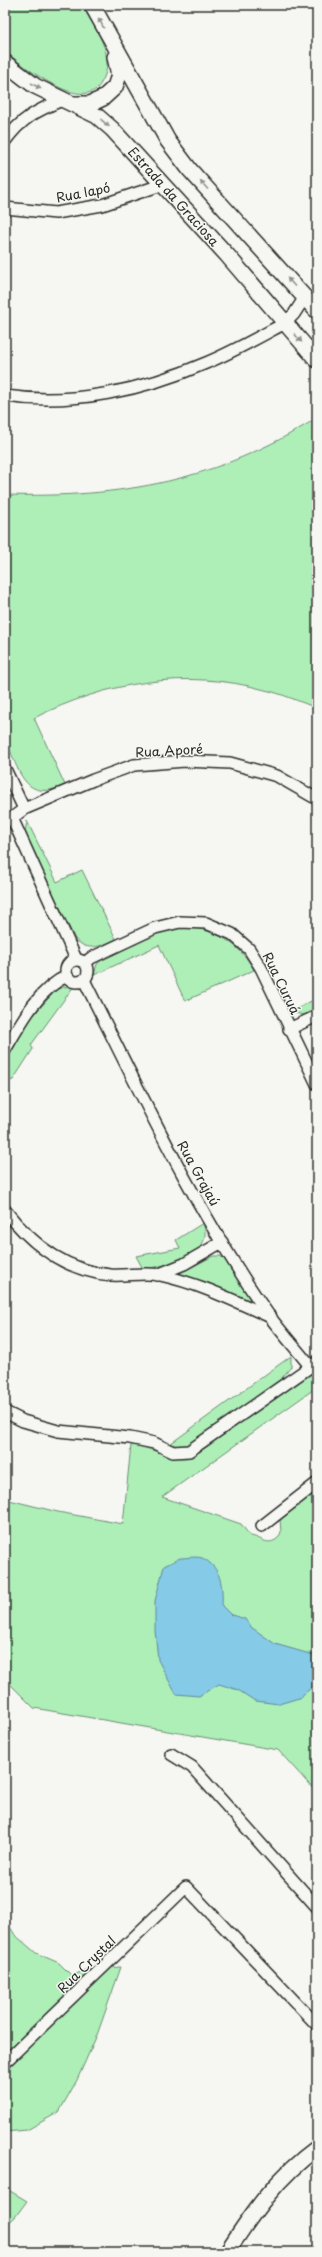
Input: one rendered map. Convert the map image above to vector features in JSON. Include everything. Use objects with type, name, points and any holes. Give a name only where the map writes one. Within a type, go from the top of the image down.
[{"type":"main road","points":[[92,5],[145,103],[172,146],[190,170],[317,311]]},
{"type":"main road","points":[[67,102],[90,104],[103,98],[115,87],[119,75],[111,41]]},
{"type":"main road","name":"Estrada da Graciosa","points":[[5,63],[35,86],[97,116],[121,138],[164,184],[317,360]]},
{"type":"main road","points":[[227,2252],[258,2205],[300,2161],[317,2148]]},
{"type":"street","points":[[5,141],[16,125],[34,112],[67,102]]},
{"type":"street","name":"Rua Iapó","points":[[5,208],[56,213],[102,205],[164,184]]},
{"type":"street","points":[[5,396],[17,398],[82,398],[135,388],[206,364],[285,324],[294,314],[305,297]]},
{"type":"street","name":"Rua Aporé","points":[[9,819],[24,809],[93,780],[134,765],[185,761],[230,763],[277,776],[317,799]]},
{"type":"street","points":[[5,769],[24,809]]},
{"type":"street","points":[[9,819],[81,961],[89,972],[84,980],[75,982],[67,976]]},
{"type":"street","name":"Rua Curuá","points":[[81,961],[91,958],[155,928],[180,922],[206,923],[232,934],[249,949],[261,968],[289,1029],[317,1084]]},
{"type":"street","points":[[67,976],[67,965],[81,961]]},
{"type":"street","points":[[5,1050],[19,1025],[41,997],[59,979],[67,976]]},
{"type":"street","name":"Rua Grajaú","points":[[84,980],[154,1121],[222,1242],[271,1317],[314,1364]]},
{"type":"street","points":[[289,1029],[317,1016]]},
{"type":"street","points":[[5,1210],[19,1228],[43,1250],[75,1268],[110,1275],[157,1275],[200,1285],[271,1317]]},
{"type":"street","points":[[157,1275],[184,1264],[222,1242]]},
{"type":"street","points":[[5,1412],[23,1421],[58,1432],[130,1438],[154,1443],[173,1452],[189,1451],[314,1364]]},
{"type":"street","points":[[262,1526],[317,1483]]},
{"type":"street","points":[[171,1754],[192,1767],[317,1907]]},
{"type":"street","name":"Rua Crystal","points":[[5,2062],[186,1887],[317,2025]]},
{"type":"green space","points":[[5,5],[82,5],[99,35],[106,54],[107,62],[105,76],[101,83],[92,91],[81,93],[67,91],[38,76],[5,51]]},
{"type":"green space","points":[[317,418],[317,708],[272,692],[235,683],[206,680],[147,682],[89,695],[34,718],[65,785],[51,790],[40,790],[31,787],[19,772],[5,738],[5,732],[8,730],[5,726],[5,495],[89,493],[129,489],[167,481],[205,471],[242,457],[279,440]]},
{"type":"green space","points":[[27,821],[57,882],[82,870],[116,939],[100,946],[90,947],[85,946],[75,939],[26,838],[25,832]]},
{"type":"green space","points":[[181,927],[204,930],[224,938],[240,951],[254,970],[185,1001],[159,945],[94,975],[97,964],[104,958],[157,932]]},
{"type":"green space","points":[[74,986],[31,1045],[33,1049],[13,1080],[5,1082],[5,1063],[30,1019],[56,990],[63,987]]},
{"type":"green space","points":[[317,998],[317,1009],[303,1015],[291,1012]]},
{"type":"green space","points":[[203,1223],[205,1234],[202,1244],[196,1251],[176,1262],[143,1269],[136,1256],[180,1248],[176,1240]]},
{"type":"green space","points":[[213,1256],[220,1256],[228,1261],[250,1299],[246,1300],[206,1282],[172,1274],[188,1269]]},
{"type":"green space","points":[[291,1356],[291,1367],[281,1379],[188,1445],[178,1446],[170,1444]]},
{"type":"green space","points":[[317,1370],[317,1387],[162,1497],[241,1524],[250,1536],[271,1542],[279,1537],[281,1532],[280,1519],[317,1489],[317,1793],[278,1750],[34,1708],[5,1679],[5,1499],[58,1512],[123,1524],[131,1445],[177,1457],[192,1457]]},
{"type":"green space","points":[[5,1919],[15,1935],[36,1953],[59,1963],[72,1976],[87,1969],[121,1967],[97,2035],[77,2080],[59,2112],[27,2130],[5,2132]]},
{"type":"green space","points":[[5,2188],[27,2201],[15,2217],[5,2226]]},
{"type":"water","points":[[200,1557],[214,1567],[220,1579],[222,1606],[230,1614],[245,1619],[251,1627],[275,1644],[317,1656],[316,1684],[299,1698],[279,1704],[255,1701],[238,1690],[219,1684],[199,1696],[176,1694],[158,1660],[155,1630],[155,1601],[164,1566],[180,1558]]}]
